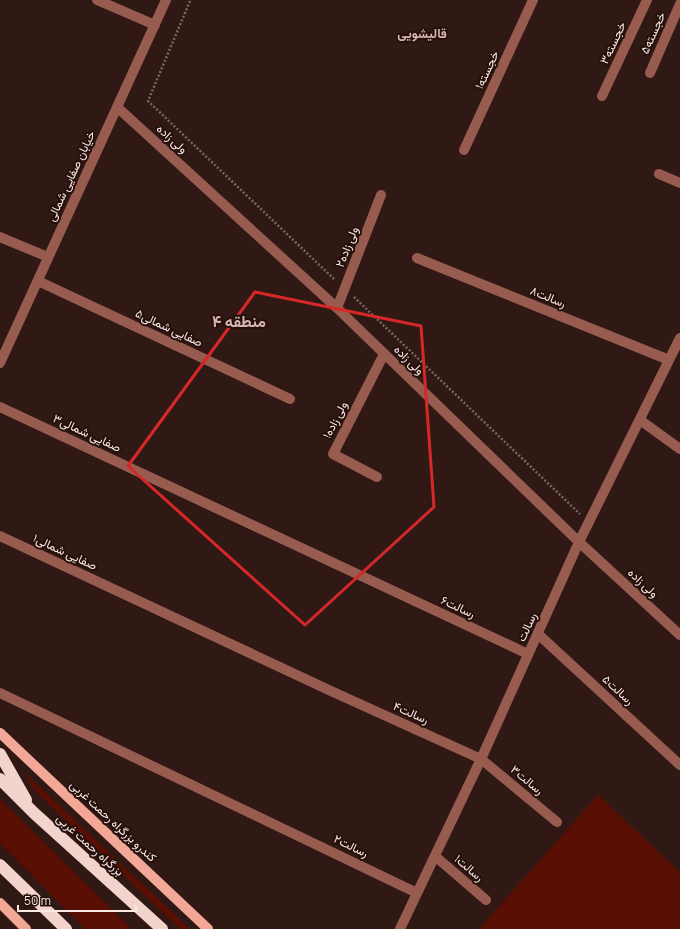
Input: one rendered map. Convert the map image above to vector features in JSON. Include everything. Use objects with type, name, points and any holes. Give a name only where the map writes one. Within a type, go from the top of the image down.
[{"type":"highway","points":[[0,754],[34,813]]},
{"type":"highway","name":"بزرگراه رحمت غربی","points":[[0,779],[34,813],[162,929]]},
{"type":"highway","points":[[0,865],[66,929]]},
{"type":"main road","name":"کندرو بزرگراه رحمت غربی","points":[[0,733],[208,929]]},
{"type":"main road","points":[[0,903],[26,929]]},
{"type":"street","points":[[97,0],[155,25]]},
{"type":"street","name":"خیابان صفایی شمالی","points":[[0,363],[166,0]]},
{"type":"street","name":"خجسته۱","points":[[464,150],[533,0]]},
{"type":"street","name":"خجسته۳","points":[[602,96],[647,0]]},
{"type":"street","name":"خجسته۵","points":[[650,72],[680,4]]},
{"type":"street","name":"ولی زاده","points":[[117,107],[337,308],[579,542],[680,635]]},
{"type":"street","points":[[659,174],[680,183]]},
{"type":"street","name":"ولی زاده۲","points":[[337,308],[381,195]]},
{"type":"street","points":[[0,237],[48,258]]},
{"type":"street","name":"رسالت۸","points":[[417,258],[669,360]]},
{"type":"street","name":"صفایی شمالی۵","points":[[38,281],[290,399]]},
{"type":"street","name":"رسالت","points":[[400,929],[481,759],[579,542],[680,338]]},
{"type":"street","name":"ولی زاده۱","points":[[377,477],[332,454],[384,354]]},
{"type":"street","name":"صفایی شمالی۳","points":[[0,407],[376,584]]},
{"type":"street","points":[[640,420],[680,449]]},
{"type":"street","name":"صفایی شمالی۱","points":[[0,536],[331,691]]},
{"type":"street","name":"رسالت۶","points":[[376,584],[528,654]]},
{"type":"street","name":"رسالت۵","points":[[538,634],[680,765]]},
{"type":"street","name":"رسالت۴","points":[[331,691],[481,759]]},
{"type":"street","name":"رسالت۲","points":[[0,693],[274,823],[417,893]]},
{"type":"street","name":"رسالت۳","points":[[481,759],[556,822]]},
{"type":"street","name":"رسالت۱","points":[[435,856],[486,900]]},
{"type":"highlighted area","points":[[255,292],[421,326],[434,507],[305,625],[128,466]]},
{"type":"shaded area","points":[[22,770],[189,928],[180,929],[35,791]]},
{"type":"shaded area","points":[[598,795],[680,872],[680,929],[479,929]]},
{"type":"shaded area","points":[[0,799],[132,929],[85,929],[0,843]]},
{"type":"district","name":"قالیشویی","points":[[422,33]]},
{"type":"district","name":"منطقه ۴","points":[[239,321]]}]
